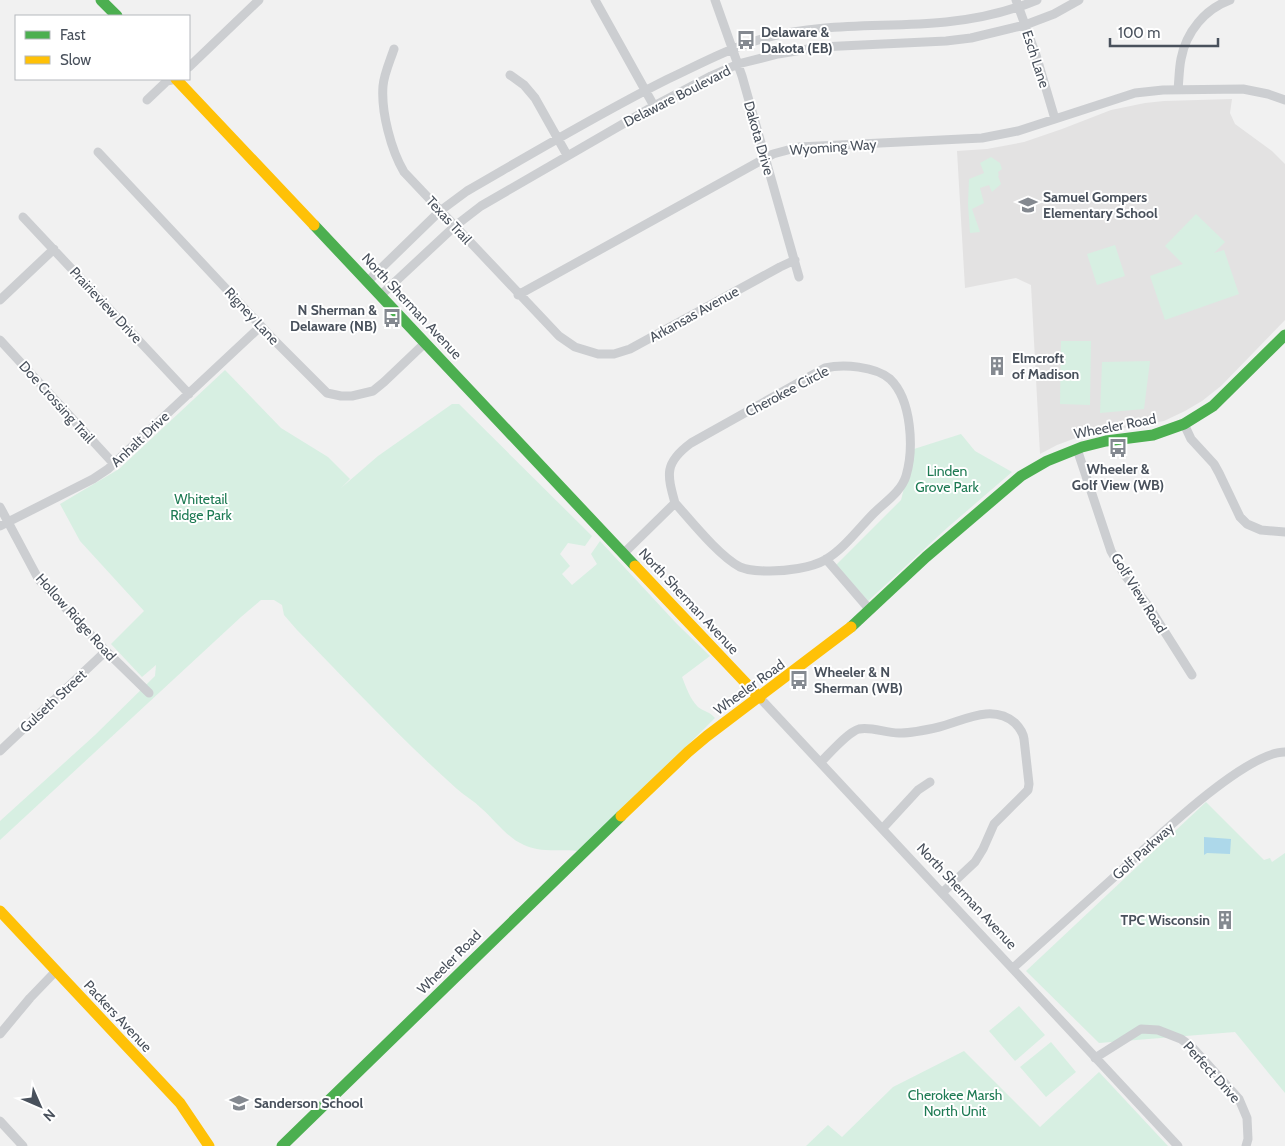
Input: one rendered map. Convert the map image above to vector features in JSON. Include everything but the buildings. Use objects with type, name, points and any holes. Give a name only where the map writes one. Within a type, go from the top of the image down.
[{"type":"street","points":[[101,0],[115,15]]},
{"type":"street","points":[[190,65],[260,0]]},
{"type":"street","points":[[595,0],[654,106]]},
{"type":"street","name":"Dakota Drive","points":[[715,0],[738,64],[799,277]]},
{"type":"street","name":"Delaware Boulevard","points":[[368,281],[440,211],[467,191],[645,91],[732,49],[766,38],[796,32],[841,27],[945,22],[974,18],[1018,3],[1037,0]]},
{"type":"street","name":"Delaware Boulevard","points":[[381,295],[455,226],[480,206],[654,106],[738,64],[778,54],[820,47],[946,41],[971,38],[1025,25],[1054,14],[1079,0]]},
{"type":"street","points":[[1178,90],[1181,56],[1191,32],[1206,14],[1223,2],[1230,0]]},
{"type":"street","name":"Esch Lane","points":[[1018,3],[1055,118]]},
{"type":"street","name":"Texas Trail","points":[[394,49],[383,84],[384,105],[396,160],[404,172],[440,211],[559,336],[575,347],[590,352]]},
{"type":"street","points":[[510,75],[528,89],[567,155]]},
{"type":"street","points":[[147,100],[167,81],[172,80]]},
{"type":"street","name":"North Sherman Avenue","points":[[177,80],[883,828],[1178,1146]]},
{"type":"street","name":"Wyoming Way","points":[[518,295],[765,158],[799,147],[982,138],[1013,132],[1136,93],[1243,89],[1285,100]]},
{"type":"street","name":"Rigney Lane","points":[[98,152],[327,393],[341,396],[358,396],[373,391],[426,343]]},
{"type":"street","name":"Prairieview Drive","points":[[23,217],[189,394]]},
{"type":"street","points":[[0,300],[54,249]]},
{"type":"street","name":"Arkansas Avenue","points":[[590,352],[614,354],[630,349],[794,260]]},
{"type":"street","name":"Anhalt Drive","points":[[4,524],[93,478],[114,464],[262,326]]},
{"type":"street","name":"Wheeler Road","points":[[282,1146],[491,941],[688,752],[846,632],[926,557],[1013,483],[1047,461],[1076,448],[1106,441],[1153,435],[1184,424],[1213,406],[1285,335]]},
{"type":"street","name":"Doe Crossing Trail","points":[[0,340],[114,464]]},
{"type":"street","name":"Cherokee Circle","points":[[836,366],[857,367],[879,372],[890,379],[901,395],[908,413],[910,426],[910,447],[906,477],[895,493],[837,552],[826,559],[785,571],[752,570],[739,566],[721,552],[675,503],[669,481],[671,463],[679,452],[691,443],[825,368],[836,366]]},
{"type":"street","points":[[1184,424],[1190,439],[1214,464],[1240,517],[1247,524],[1261,530],[1285,532]]},
{"type":"street","name":"Golf View Road","points":[[1076,448],[1111,551],[1124,574],[1149,607],[1192,675]]},
{"type":"street","points":[[624,553],[675,503]]},
{"type":"street","name":"Hollow Ridge Road","points":[[0,507],[4,524],[39,580],[106,651],[149,693]]},
{"type":"street","points":[[826,559],[870,610]]},
{"type":"street","name":"Gulseth Street","points":[[0,751],[106,651]]},
{"type":"street","points":[[821,762],[852,733],[861,729],[899,733],[935,728],[968,718],[997,714],[1008,718],[1023,732],[1029,784],[1026,793],[994,824],[979,857],[943,892]]},
{"type":"street","name":"Golf Parkway","points":[[1013,968],[1199,801],[1257,760],[1271,753],[1285,752]]},
{"type":"street","points":[[883,828],[918,790],[930,782]]},
{"type":"street","name":"Packers Avenue","points":[[0,911],[55,972],[180,1103],[209,1146]]},
{"type":"street","points":[[0,1034],[55,972]]},
{"type":"street","name":"Perfect Drive","points":[[1096,1058],[1141,1029],[1158,1030],[1182,1039],[1192,1047],[1239,1099],[1247,1118],[1248,1139],[1246,1146]]},
{"type":"street","points":[[0,1121],[23,1146]]},
{"type":"shaded area","points":[[1232,99],[1230,113],[1235,124],[1272,151],[1285,164],[1285,320],[1221,386],[1185,411],[1164,421],[1084,435],[1057,445],[1040,454],[1031,285],[1016,278],[965,288],[957,151],[987,149],[1024,142],[1111,110],[1145,103]]},
{"type":"green space","points":[[991,157],[1000,163],[1002,169],[998,172],[998,176],[1001,184],[992,192],[989,185],[980,188],[984,203],[972,209],[980,232],[970,233],[969,179],[984,173],[980,163]]},
{"type":"green space","points":[[1196,214],[1225,242],[1214,253],[1224,250],[1239,294],[1165,320],[1150,276],[1183,264],[1165,246]]},
{"type":"green space","points":[[1115,245],[1125,276],[1097,285],[1087,254]]},
{"type":"green space","points":[[1061,341],[1091,341],[1090,405],[1060,404]]},
{"type":"green space","points":[[1150,361],[1144,409],[1100,413],[1102,362]]},
{"type":"green space","name":"Whitetail Ridge Park","points":[[225,370],[281,428],[328,457],[350,479],[341,488],[378,456],[452,404],[459,404],[592,536],[585,546],[568,543],[560,554],[570,566],[562,574],[572,585],[597,564],[591,554],[600,541],[677,624],[710,656],[682,677],[688,693],[695,704],[715,718],[593,839],[577,851],[543,850],[530,847],[518,842],[507,833],[416,751],[297,630],[284,615],[282,605],[274,600],[261,600],[0,840],[0,821],[95,735],[155,676],[156,665],[142,677],[111,644],[144,611],[80,541],[60,504],[119,469]]},
{"type":"green space","name":"Linden Grove Park","points":[[961,434],[975,451],[1012,472],[947,528],[868,601],[836,565],[901,500],[914,449]]},
{"type":"green space","name":"TPC Wisconsin","points":[[1206,802],[1264,860],[1270,858],[1272,862],[1285,853],[1285,1093],[1235,1032],[1099,1043],[1026,971]]},
{"type":"green space","points":[[1019,1006],[1045,1035],[1015,1061],[989,1031]]},
{"type":"green space","points":[[1051,1042],[1076,1072],[1046,1097],[1020,1067]]},
{"type":"green space","name":"Cherokee Marsh North Unit","points":[[964,1051],[1040,1127],[1099,1072],[1168,1146],[806,1146],[828,1125],[842,1137],[893,1087]]},
{"type":"water","points":[[1204,837],[1231,839],[1230,854],[1207,853],[1204,855]]},
{"type":"traffic: fast","points":[[101,0],[116,15]]},
{"type":"traffic: fast","points":[[314,225],[635,566]]},
{"type":"traffic: fast","points":[[851,627],[926,557],[1021,476],[1047,461],[1082,447],[1106,441],[1153,435],[1184,424],[1213,406],[1285,335]]},
{"type":"traffic: fast","points":[[282,1146],[621,816]]},
{"type":"traffic: slow","points":[[177,80],[314,225]]},
{"type":"traffic: slow","points":[[635,566],[760,698]]},
{"type":"traffic: slow","points":[[621,816],[707,736],[851,627]]},
{"type":"traffic: slow","points":[[0,911],[180,1103],[209,1146]]},
{"type":"place","name":"Delaware & Dakota (EB)","points":[[746,40]]},
{"type":"place","name":"Samuel Gompers Elementary School","points":[[1028,205]]},
{"type":"place","name":"N Sherman & Delaware (NB)","points":[[392,318]]},
{"type":"place","name":"Elmcroft of Madison","points":[[997,366]]},
{"type":"place","name":"Wheeler & Golf View (WB)","points":[[1118,448]]},
{"type":"place","name":"Wheeler & N Sherman (WB)","points":[[799,680]]},
{"type":"place","name":"TPC Wisconsin","points":[[1225,920]]},
{"type":"place","name":"Sanderson School","points":[[239,1103]]}]
